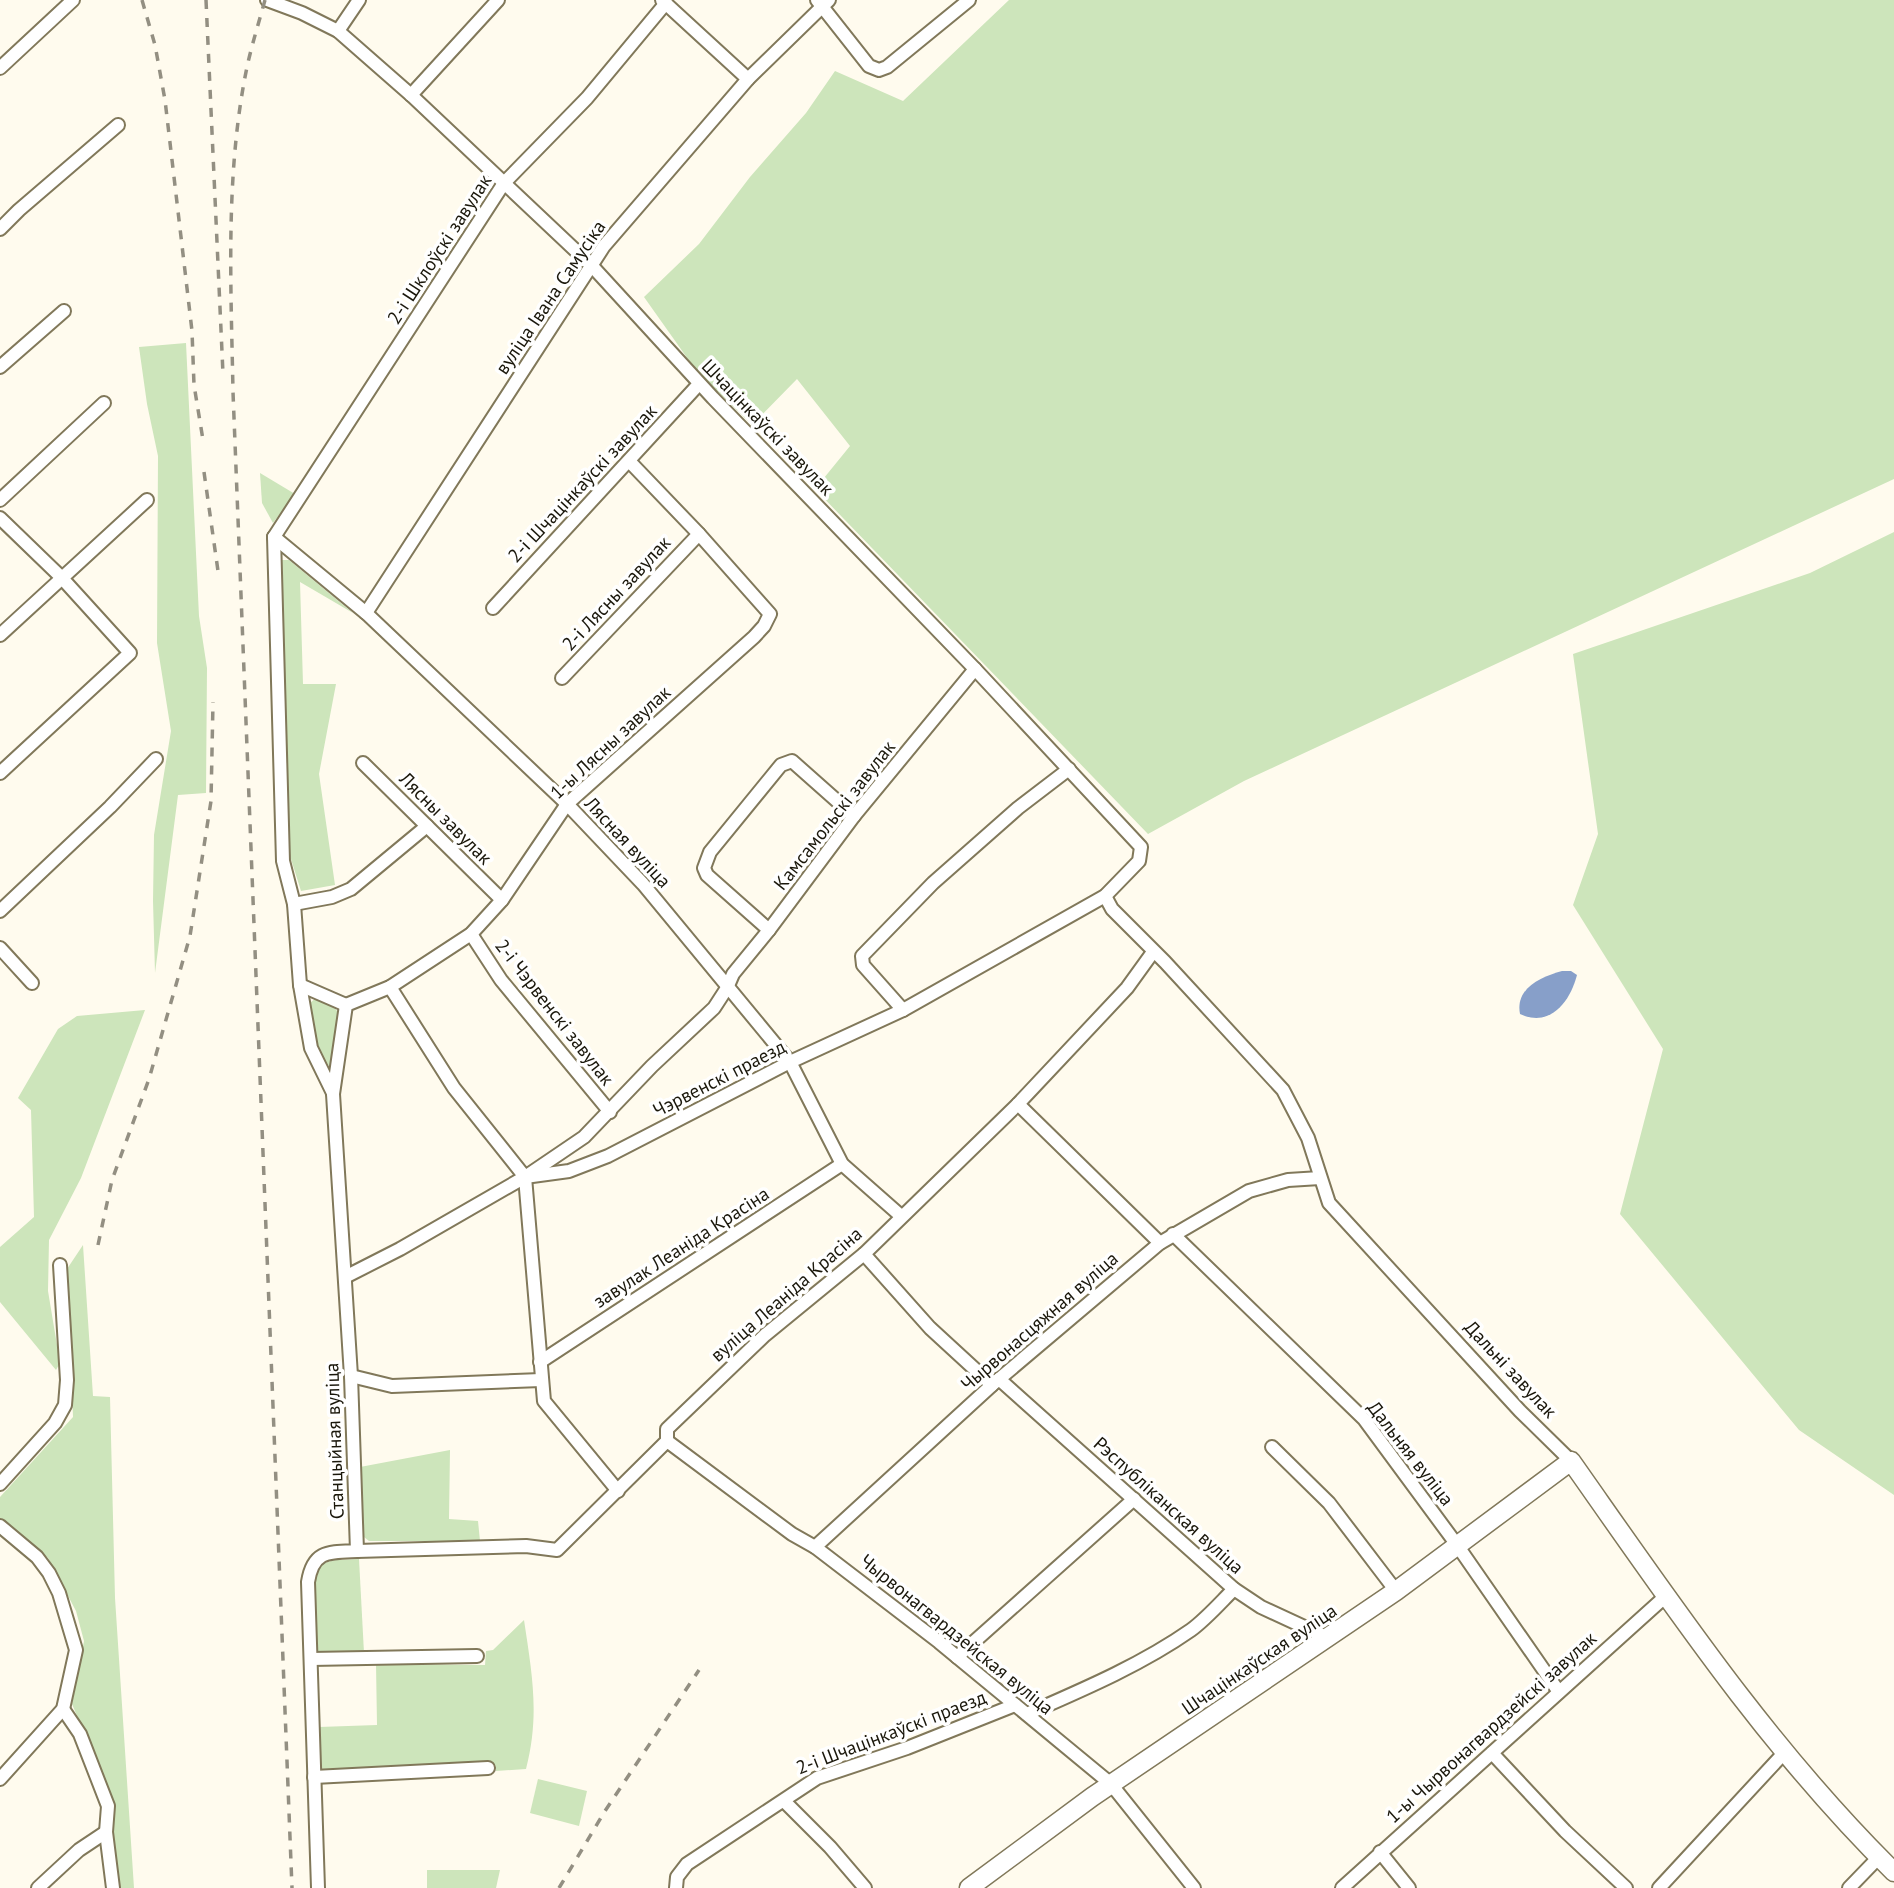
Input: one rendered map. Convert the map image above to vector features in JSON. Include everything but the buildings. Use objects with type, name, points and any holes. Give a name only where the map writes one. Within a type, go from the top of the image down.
[{"type":"street","points":[[0,68],[73,0]]},
{"type":"street","name":"Шчацінкаўскі завулак","points":[[267,0],[338,31],[411,95],[592,267],[699,384],[1069,769],[1141,847],[1139,861],[1105,896]]},
{"type":"street","points":[[338,31],[359,0]]},
{"type":"street","points":[[411,95],[498,0]]},
{"type":"street","points":[[823,2],[869,66],[879,70],[887,67],[968,0]]},
{"type":"street","points":[[664,2],[748,79]]},
{"type":"street","name":"2-і Шклоўскі завулак","points":[[274,537],[504,183],[587,98],[664,2]]},
{"type":"street","name":"вуліца Івана Самусіка","points":[[366,613],[604,246],[748,79],[823,2]]},
{"type":"street","points":[[0,229],[27,202],[118,125]]},
{"type":"street","points":[[0,367],[64,311]]},
{"type":"street","name":"2-і Шчацінкаўскі завулак","points":[[493,608],[699,384]]},
{"type":"street","points":[[0,500],[104,402]]},
{"type":"street","points":[[629,461],[699,534]]},
{"type":"street","points":[[0,635],[147,500]]},
{"type":"street","points":[[0,518],[61,578],[130,653],[0,773]]},
{"type":"street","name":"1-ы Лясны завулак","points":[[390,987],[471,934],[502,900],[566,804],[764,626],[770,614],[699,534]]},
{"type":"street","name":"2-і Лясны завулак","points":[[562,678],[699,534]]},
{"type":"street","points":[[274,537],[283,861],[294,904],[300,985],[311,1048],[333,1094]]},
{"type":"street","name":"Лясная вуліца","points":[[274,537],[366,613],[566,804],[643,884],[790,1062],[842,1164],[901,1216]]},
{"type":"street","name":"Камсамольскі завулак","points":[[524,1177],[584,1138],[652,1066],[714,1008],[733,974],[855,816],[975,669]]},
{"type":"street","points":[[0,911],[110,807],[156,759]]},
{"type":"street","points":[[769,930],[707,876],[704,868],[710,852],[781,765],[792,761],[855,816]]},
{"type":"street","name":"Лясны завулак","points":[[363,763],[502,900]]},
{"type":"street","points":[[903,1010],[863,965],[862,956],[933,883],[1018,808],[1069,769]]},
{"type":"street","points":[[294,904],[332,897],[351,889],[427,826]]},
{"type":"street","name":"Дальні завулак","points":[[1105,896],[1112,909],[1283,1090],[1308,1138],[1329,1203],[1520,1411],[1571,1461],[1723,1674],[1784,1753],[1894,1872]]},
{"type":"street","name":"Чэрвенскі праезд","points":[[345,1277],[400,1250],[524,1177],[569,1171],[608,1156],[790,1062],[903,1010],[1105,896]]},
{"type":"street","name":"2-і Чэрвенскі завулак","points":[[471,934],[501,980],[610,1112]]},
{"type":"street","points":[[0,948],[32,984]]},
{"type":"street","name":"вуліца Леаніда Красіна","points":[[357,1551],[526,1546],[557,1550],[667,1441],[667,1429],[765,1335],[864,1254],[1018,1104],[1127,988],[1153,952]]},
{"type":"street","points":[[300,985],[346,1004],[390,987],[454,1088],[524,1177],[544,1401],[618,1491]]},
{"type":"street","name":"Станцыйная вуліца","points":[[346,1004],[333,1094],[351,1376],[357,1551]]},
{"type":"street","points":[[1018,1104],[1160,1243]]},
{"type":"street","name":"завулак Леаніда Красіна","points":[[540,1362],[842,1164]]},
{"type":"street","name":"Чырвонасцяжная вуліца","points":[[815,1547],[996,1382],[1160,1243],[1250,1191],[1288,1180],[1320,1178]]},
{"type":"street","name":"Дальняя вуліца","points":[[1173,1234],[1364,1419],[1457,1545],[1559,1692]]},
{"type":"street","name":"Рэспубліканская вуліца","points":[[864,1254],[930,1328],[1134,1499],[1234,1589],[1261,1607],[1328,1638]]},
{"type":"street","points":[[0,1484],[55,1423],[65,1405],[60,1265]]},
{"type":"street","points":[[351,1376],[392,1386],[541,1380]]},
{"type":"street","name":"Чырвонагвардзейская вуліца","points":[[667,1441],[792,1534],[815,1547],[957,1657],[1111,1784],[1194,1888]]},
{"type":"street","points":[[1272,1447],[1329,1503],[1396,1591]]},
{"type":"street","name":"Шчацінкаўская вуліца","points":[[969,1888],[1111,1784],[1396,1591],[1571,1461]]},
{"type":"street","points":[[957,1657],[1134,1499]]},
{"type":"street","points":[[0,1526],[37,1557],[60,1592],[76,1650],[63,1709],[0,1779]]},
{"type":"street","points":[[318,1888],[308,1582],[310,1568],[319,1556],[333,1552],[357,1551]]},
{"type":"street","points":[[1027,1714],[1091,1686],[1166,1646],[1192,1629],[1234,1589]]},
{"type":"street","name":"1-ы Чырвонагвардзейскі завулак","points":[[1342,1888],[1667,1595]]},
{"type":"street","points":[[311,1659],[477,1656]]},
{"type":"street","name":"2-і Шчацінкаўскі праезд","points":[[676,1888],[677,1877],[687,1864],[817,1777],[907,1748],[1015,1705]]},
{"type":"street","points":[[63,1709],[80,1734],[108,1806],[106,1832],[113,1888]]},
{"type":"street","points":[[1492,1753],[1565,1831],[1626,1888]]},
{"type":"street","points":[[1659,1888],[1784,1753]]},
{"type":"street","points":[[314,1777],[488,1768]]},
{"type":"street","points":[[784,1801],[830,1847],[864,1888]]},
{"type":"street","points":[[38,1888],[79,1850],[106,1832]]},
{"type":"street","points":[[1380,1852],[1409,1888]]},
{"type":"street","points":[[1849,1888],[1879,1857]]},
{"type":"green space","points":[[1009,0],[1894,0],[1894,479],[1244,781],[1148,834],[815,489],[850,446],[797,379],[752,425],[695,369],[644,297],[699,244],[750,177],[806,113],[835,71],[903,101]]},
{"type":"green space","points":[[186,343],[199,616],[207,668],[206,793],[178,795],[155,973],[154,835],[171,731],[157,643],[158,456],[139,347]]},
{"type":"green space","points":[[260,473],[295,494],[273,523],[262,503]]},
{"type":"green space","points":[[1894,532],[1894,1495],[1799,1430],[1620,1214],[1663,1049],[1573,905],[1598,834],[1573,654],[1810,573]]},
{"type":"green space","points":[[279,560],[289,560],[353,613],[300,582],[303,684],[336,684],[319,774],[335,885],[301,891],[290,856]]},
{"type":"green space","points":[[316,998],[334,1006],[338,1013],[332,1071],[318,1049],[310,1003]]},
{"type":"green space","points":[[145,1010],[81,1178],[49,1240],[48,1291],[60,1363],[56,1370],[0,1302],[0,1247],[34,1217],[31,1110],[18,1098],[58,1029],[77,1016]]},
{"type":"green space","points":[[83,1245],[93,1396],[110,1397],[115,1598],[134,1888],[119,1888],[112,1832],[113,1801],[72,1704],[84,1641],[76,1611],[48,1558],[0,1518],[0,1497],[73,1417],[67,1269]]},
{"type":"green space","points":[[450,1450],[449,1519],[478,1521],[480,1541],[369,1541],[364,1537],[360,1467]]},
{"type":"green space","points":[[359,1559],[364,1653],[318,1654],[313,1583],[321,1564],[335,1560]]},
{"type":"green space","points":[[524,1620],[534,1712],[526,1769],[496,1771],[492,1761],[321,1771],[319,1727],[377,1725],[376,1664],[485,1665],[486,1651],[493,1650]]},
{"type":"green space","points":[[538,1779],[587,1791],[579,1826],[530,1813]]},
{"type":"green space","points":[[427,1870],[500,1870],[496,1888],[427,1888]]},
{"type":"water","points":[[1562,971],[1571,971],[1577,975],[1564,1003],[1541,1018],[1520,1014],[1522,997],[1531,985]]},
{"type":"railway","points":[[142,0],[155,45],[165,100],[192,331],[194,385],[203,440]]},
{"type":"railway","points":[[206,0],[223,374]]},
{"type":"railway","points":[[265,0],[247,67],[235,147],[231,311],[292,1888]]},
{"type":"railway","points":[[204,472],[218,571]]},
{"type":"railway","points":[[98,1245],[112,1180],[149,1079],[190,936],[211,801],[213,702]]},
{"type":"railway","points":[[559,1888],[605,1811],[699,1670]]}]
